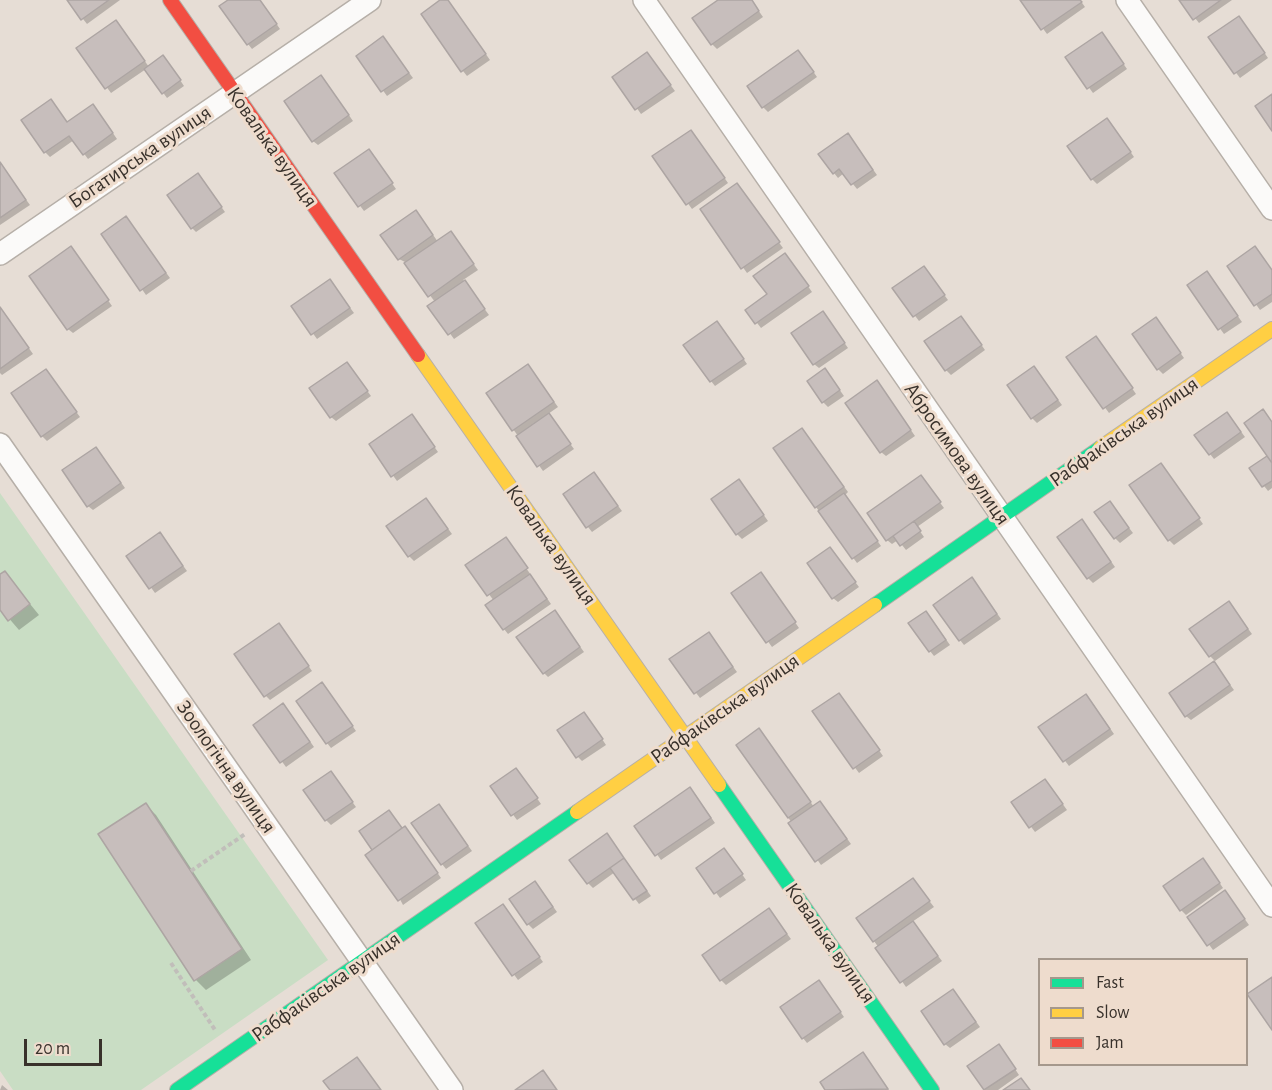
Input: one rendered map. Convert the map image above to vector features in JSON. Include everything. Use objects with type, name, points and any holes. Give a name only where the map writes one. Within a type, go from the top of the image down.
[{"type":"street","name":"Ковалька вулиця","points":[[170,0],[932,1090]]},
{"type":"street","name":"Богатирська вулиця","points":[[0,254],[370,0]]},
{"type":"street","name":"Абросимова вулиця","points":[[644,0],[1000,518],[1272,906]]},
{"type":"street","points":[[1127,0],[1272,209]]},
{"type":"street","name":"Рабфаківська вулиця","points":[[177,1090],[1272,329]]},
{"type":"street","name":"Зоологічна вулиця","points":[[0,444],[452,1090]]},
{"type":"path","points":[[191,871],[248,832]]},
{"type":"path","points":[[171,963],[230,1053]]},
{"type":"green space","points":[[0,493],[328,960],[141,1090],[13,1090],[0,1071]]},
{"type":"building","points":[[67,0],[109,0],[81,20]]},
{"type":"building","points":[[228,0],[260,0],[277,24],[247,45],[219,6]]},
{"type":"building","points":[[440,0],[448,0],[486,54],[461,72],[421,14]]},
{"type":"building","points":[[718,0],[752,0],[759,11],[711,45],[692,18]]},
{"type":"building","points":[[1020,0],[1080,0],[1082,2],[1041,30]]},
{"type":"building","points":[[1179,0],[1221,0],[1193,20]]},
{"type":"building","points":[[1239,16],[1265,53],[1234,74],[1208,37]]},
{"type":"building","points":[[116,20],[145,61],[105,89],[76,48]]},
{"type":"building","points":[[1102,32],[1124,64],[1087,89],[1065,57]]},
{"type":"building","points":[[383,36],[409,73],[381,92],[356,56]]},
{"type":"building","points":[[798,50],[814,72],[762,108],[747,86]]},
{"type":"building","points":[[647,52],[671,85],[635,110],[612,77]]},
{"type":"building","points":[[163,55],[181,80],[162,94],[144,69]]},
{"type":"building","points":[[321,75],[349,115],[312,142],[284,101]]},
{"type":"building","points":[[1272,94],[1272,131],[1255,106]]},
{"type":"building","points":[[51,99],[67,122],[93,104],[113,133],[83,155],[69,136],[44,153],[21,120]]},
{"type":"building","points":[[1107,118],[1131,152],[1091,180],[1067,146]]},
{"type":"building","points":[[691,130],[725,178],[686,205],[652,156]]},
{"type":"building","points":[[848,133],[873,170],[851,185],[839,169],[833,174],[818,154]]},
{"type":"building","points":[[369,149],[393,183],[358,207],[334,173]]},
{"type":"building","points":[[0,162],[26,200],[0,218]]},
{"type":"building","points":[[198,173],[222,207],[191,229],[167,195]]},
{"type":"building","points":[[737,183],[780,242],[741,269],[700,209]]},
{"type":"building","points":[[416,210],[433,235],[398,260],[380,235]]},
{"type":"building","points":[[126,216],[166,273],[140,291],[101,234]]},
{"type":"building","points":[[451,231],[474,264],[428,297],[404,263]]},
{"type":"building","points":[[71,246],[109,300],[67,330],[29,276]]},
{"type":"building","points":[[1255,246],[1272,270],[1272,294],[1254,306],[1227,266]]},
{"type":"building","points":[[785,253],[809,286],[755,324],[745,310],[767,294],[753,276]]},
{"type":"building","points":[[924,266],[945,295],[913,317],[892,288]]},
{"type":"building","points":[[1207,271],[1238,316],[1218,330],[1187,285]]},
{"type":"building","points":[[330,279],[350,308],[311,335],[291,306]]},
{"type":"building","points":[[465,280],[485,309],[448,335],[427,306]]},
{"type":"building","points":[[0,307],[29,348],[0,369]]},
{"type":"building","points":[[823,311],[845,343],[813,365],[791,333]]},
{"type":"building","points":[[961,316],[982,345],[945,371],[924,341]]},
{"type":"building","points":[[1156,317],[1181,353],[1157,370],[1132,334]]},
{"type":"building","points":[[717,321],[744,359],[710,382],[683,345]]},
{"type":"building","points":[[1096,336],[1133,388],[1103,409],[1066,357]]},
{"type":"building","points":[[347,362],[368,391],[330,418],[309,388]]},
{"type":"building","points":[[528,364],[554,402],[512,431],[486,393]]},
{"type":"building","points":[[1034,366],[1058,400],[1031,419],[1007,385]]},
{"type":"building","points":[[825,368],[840,390],[822,403],[807,381]]},
{"type":"building","points":[[46,369],[77,412],[41,437],[11,393]]},
{"type":"building","points":[[877,380],[911,430],[880,453],[845,403]]},
{"type":"building","points":[[1263,409],[1272,422],[1272,463],[1244,423]]},
{"type":"building","points":[[1227,412],[1241,432],[1209,455],[1194,435]]},
{"type":"building","points":[[549,413],[571,444],[537,467],[516,436]]},
{"type":"building","points":[[412,414],[435,447],[391,477],[369,444]]},
{"type":"building","points":[[802,428],[844,487],[815,508],[773,448]]},
{"type":"building","points":[[96,447],[121,483],[87,507],[62,470]]},
{"type":"building","points":[[1267,456],[1272,463],[1272,481],[1262,487],[1249,468]]},
{"type":"building","points":[[1161,463],[1200,518],[1168,541],[1129,485]]},
{"type":"building","points":[[594,472],[618,506],[586,528],[563,494]]},
{"type":"building","points":[[921,475],[941,502],[886,541],[867,513]]},
{"type":"building","points":[[739,479],[764,515],[736,535],[711,499]]},
{"type":"building","points":[[844,493],[878,541],[852,559],[818,511]]},
{"type":"building","points":[[426,498],[448,529],[408,557],[386,526]]},
{"type":"building","points":[[1110,501],[1129,528],[1114,539],[1094,512]]},
{"type":"building","points":[[1082,519],[1111,562],[1087,579],[1057,537]]},
{"type":"building","points":[[914,521],[921,531],[900,546],[893,536]]},
{"type":"building","points":[[160,532],[183,566],[149,589],[126,556]]},
{"type":"building","points":[[506,537],[528,568],[487,596],[465,565]]},
{"type":"building","points":[[830,547],[856,582],[832,599],[807,563]]},
{"type":"building","points":[[5,571],[30,604],[8,621],[0,610],[0,574]]},
{"type":"building","points":[[761,572],[796,622],[766,643],[731,593]]},
{"type":"building","points":[[530,574],[547,599],[503,630],[485,605]]},
{"type":"building","points":[[972,577],[997,614],[959,641],[933,605]]},
{"type":"building","points":[[1229,601],[1248,629],[1209,657],[1189,629]]},
{"type":"building","points":[[555,610],[580,647],[543,674],[516,637]]},
{"type":"building","points":[[926,611],[946,640],[929,652],[908,623]]},
{"type":"building","points":[[279,623],[309,666],[264,697],[234,654]]},
{"type":"building","points":[[709,632],[733,667],[694,694],[669,659]]},
{"type":"building","points":[[1214,661],[1230,685],[1185,717],[1169,693]]},
{"type":"building","points":[[322,682],[353,726],[326,744],[296,701]]},
{"type":"building","points":[[839,693],[880,750],[853,769],[812,711]]},
{"type":"building","points":[[1086,694],[1110,729],[1063,762],[1038,727]]},
{"type":"building","points":[[283,703],[310,742],[280,763],[253,725]]},
{"type":"building","points":[[584,712],[603,739],[576,758],[557,730]]},
{"type":"building","points":[[759,728],[811,802],[788,818],[736,745]]},
{"type":"building","points":[[516,768],[538,798],[511,816],[490,786]]},
{"type":"building","points":[[331,771],[353,802],[325,821],[303,790]]},
{"type":"building","points":[[1045,779],[1063,804],[1029,828],[1011,802]]},
{"type":"building","points":[[690,787],[711,818],[655,856],[634,826]]},
{"type":"building","points":[[820,801],[847,839],[815,862],[788,823]]},
{"type":"building","points":[[146,803],[242,949],[194,981],[98,834]]},
{"type":"building","points":[[439,804],[468,846],[441,865],[411,823]]},
{"type":"building","points":[[389,810],[402,828],[372,850],[359,831]]},
{"type":"building","points":[[405,826],[438,873],[398,901],[365,855]]},
{"type":"building","points":[[607,833],[624,858],[587,884],[569,860]]},
{"type":"building","points":[[724,848],[743,874],[714,894],[696,868]]},
{"type":"building","points":[[624,858],[647,891],[633,900],[610,868]]},
{"type":"building","points":[[1203,858],[1220,883],[1180,911],[1163,886]]},
{"type":"building","points":[[913,878],[930,901],[873,942],[856,918]]},
{"type":"building","points":[[535,881],[553,907],[527,925],[509,899]]},
{"type":"building","points":[[1225,890],[1245,919],[1207,946],[1187,917]]},
{"type":"building","points":[[503,904],[540,957],[512,976],[475,923]]},
{"type":"building","points":[[769,908],[787,934],[720,981],[702,955]]},
{"type":"building","points":[[913,921],[938,956],[900,983],[875,948]]},
{"type":"building","points":[[1272,977],[1272,1030],[1248,995]]},
{"type":"building","points":[[819,980],[841,1012],[802,1039],[780,1007]]},
{"type":"building","points":[[953,989],[976,1022],[944,1045],[921,1011]]},
{"type":"building","points":[[999,1044],[1016,1069],[984,1090],[967,1066]]},
{"type":"building","points":[[863,1052],[888,1089],[825,1090],[820,1082]]},
{"type":"building","points":[[357,1057],[381,1090],[330,1090],[323,1081]]},
{"type":"building","points":[[543,1070],[557,1090],[515,1090]]},
{"type":"building","points":[[1021,1078],[1030,1090],[1003,1090]]},
{"type":"traffic: fast","points":[[875,605],[1100,448]]},
{"type":"traffic: fast","points":[[719,785],[932,1090]]},
{"type":"traffic: fast","points":[[177,1090],[577,812]]},
{"type":"traffic: slow","points":[[1100,448],[1272,329]]},
{"type":"traffic: slow","points":[[418,355],[719,785]]},
{"type":"traffic: slow","points":[[577,812],[875,605]]},
{"type":"traffic: jam","points":[[170,0],[418,355]]}]
